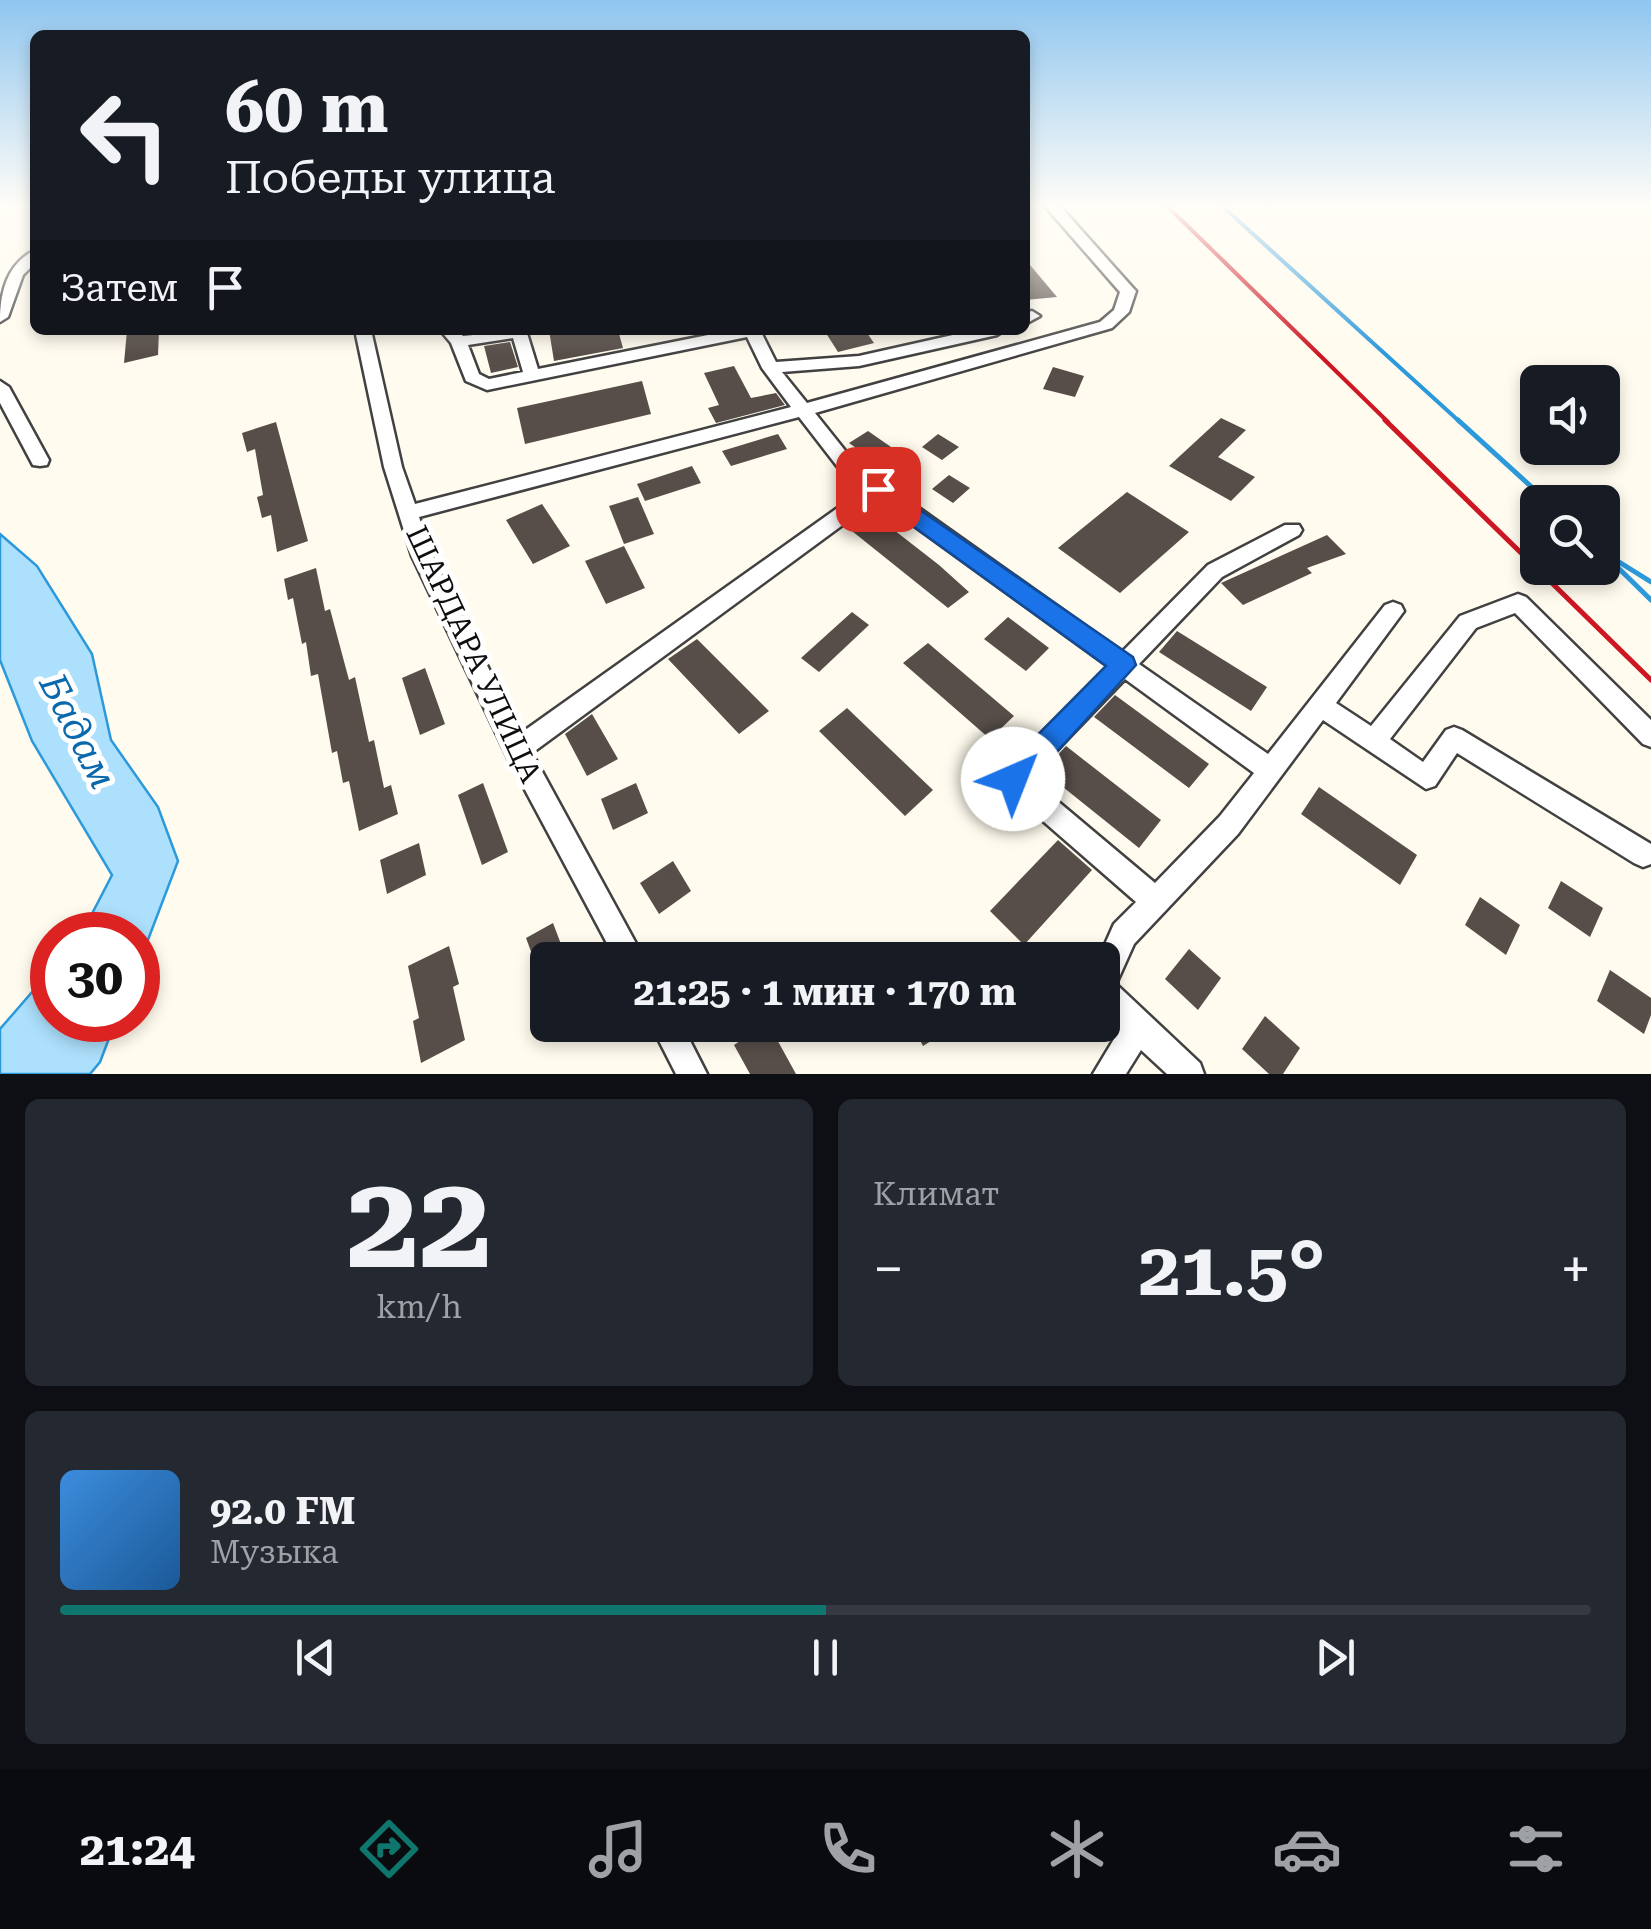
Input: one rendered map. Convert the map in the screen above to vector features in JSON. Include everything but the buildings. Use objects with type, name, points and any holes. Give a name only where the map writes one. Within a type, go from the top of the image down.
[{"type":"street","points":[[408,513],[1106,324],[1121,312],[1128,291],[1096,255]]},
{"type":"street","points":[[0,317],[16,274],[30,259]]},
{"type":"street","name":"ШАРДАРА УЛИЦА","points":[[364,335],[393,467],[422,556],[517,750],[620,942]]},
{"type":"street","points":[[521,335],[532,376]]},
{"type":"street","points":[[453,336],[472,377],[487,385],[732,335]]},
{"type":"street","points":[[754,335],[770,368],[856,478],[878,489],[1269,769]]},
{"type":"street","points":[[917,335],[925,347]]},
{"type":"street","points":[[770,368],[859,362],[976,335]]},
{"type":"street","points":[[0,387],[40,460]]},
{"type":"street","points":[[517,750],[856,504],[856,478]]},
{"type":"street","points":[[1155,901],[1013,779],[1215,571],[1292,530]]},
{"type":"street","points":[[1374,741],[1468,622],[1518,603],[1651,736]]},
{"type":"street","points":[[1120,943],[1124,934],[1229,825],[1393,612]]},
{"type":"street","points":[[1320,705],[1426,778],[1454,738],[1643,854]]},
{"type":"street","points":[[1120,1006],[1189,1074]]},
{"type":"street","points":[[1108,1074],[1139,1027]]},
{"type":"street","points":[[675,1042],[692,1074]]},
{"type":"water","name":"Бадам","points":[[0,534],[37,566],[92,654],[111,740],[158,807],[178,861],[159,912],[93,912],[112,875],[32,741],[0,660]]},
{"type":"water","points":[[30,994],[30,1042],[108,1042],[90,1074],[0,1074],[0,1029]]},
{"type":"waterway","points":[[1276,255],[1460,422]]},
{"type":"waterway","points":[[1458,420],[1529,485]]},
{"type":"waterway","points":[[1620,563],[1651,582]]},
{"type":"waterway","points":[[1620,570],[1651,600]]},
{"type":"railway","points":[[1217,255],[1388,422]]},
{"type":"railway","points":[[1385,420],[1651,680]]},
{"type":"route","points":[[878,489],[1124,665],[1013,779]]}]
